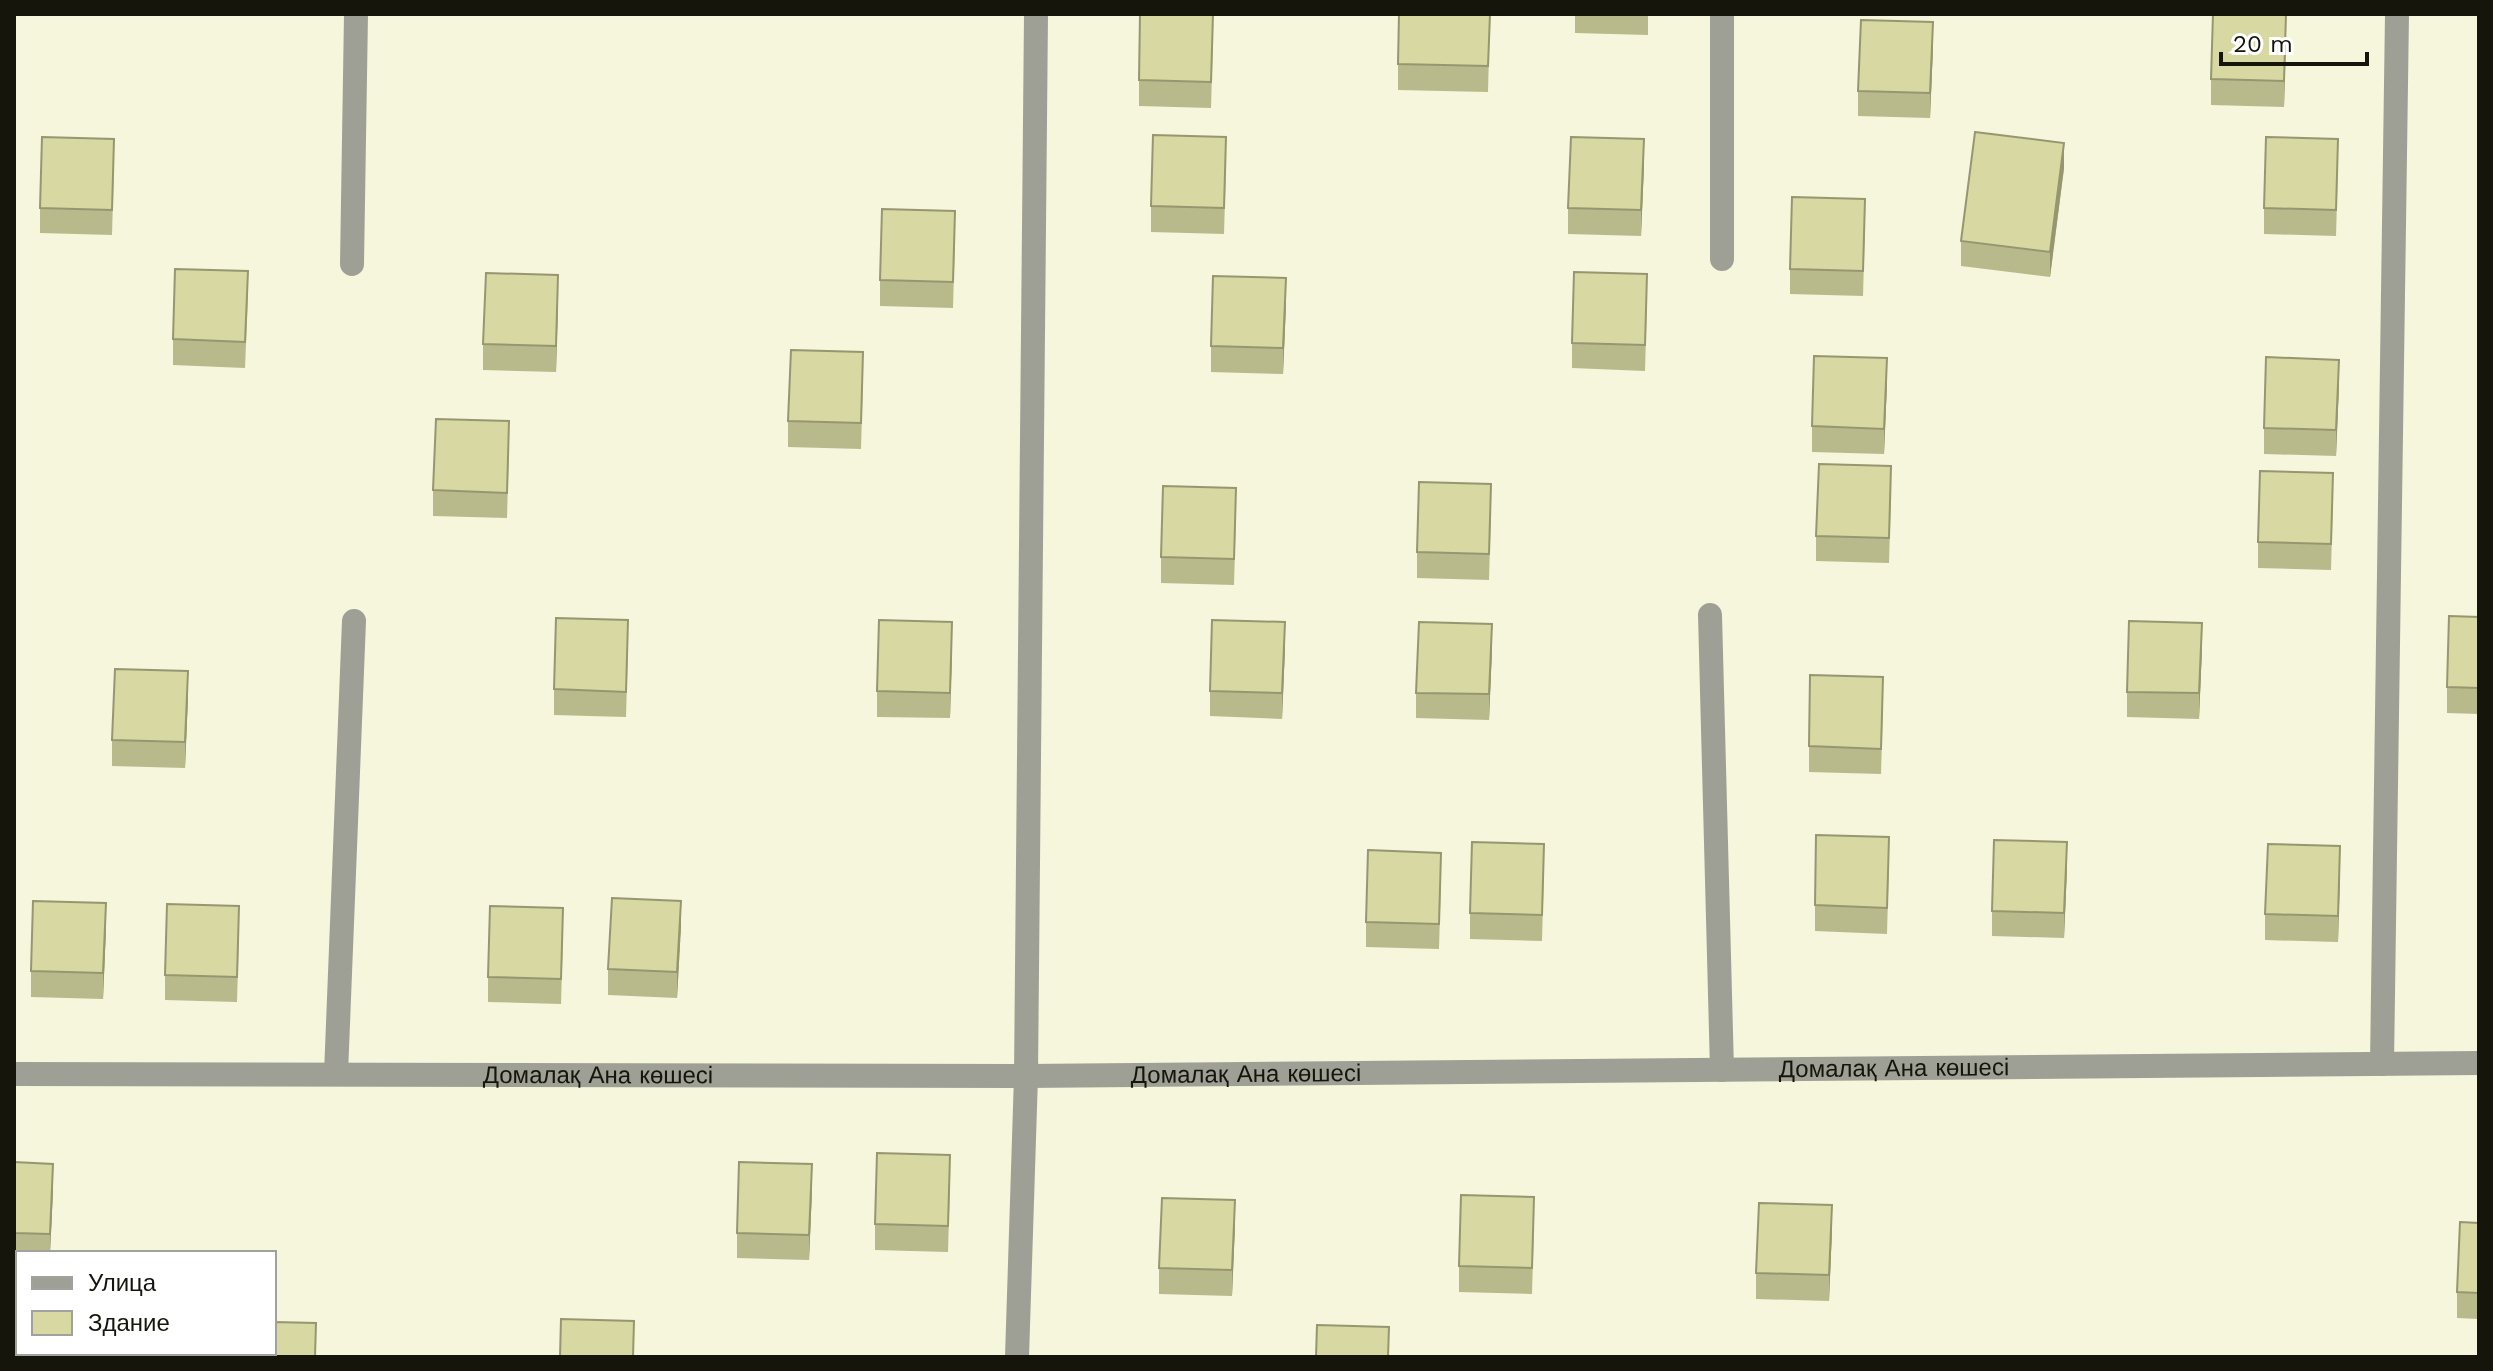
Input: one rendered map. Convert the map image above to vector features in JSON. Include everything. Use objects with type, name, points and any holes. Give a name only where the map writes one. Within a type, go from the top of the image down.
[{"type":"street","points":[[352,264],[356,14]]},
{"type":"street","points":[[1017,1357],[1026,1076],[1036,14]]},
{"type":"street","points":[[1722,14],[1722,259]]},
{"type":"street","points":[[2382,1064],[2397,14]]},
{"type":"street","points":[[1710,615],[1722,1070]]},
{"type":"street","points":[[336,1074],[354,621]]},
{"type":"street","name":"Домалақ Ана көшесі","points":[[14,1074],[1026,1076],[2479,1063]]},
{"type":"building","points":[[1140,14],[1213,14],[1211,82],[1139,80]]},
{"type":"building","points":[[1399,14],[1490,14],[1488,66],[1398,64]]},
{"type":"building","points":[[2213,14],[2286,14],[2284,81],[2211,79]]},
{"type":"building","points":[[1861,20],[1933,22],[1930,93],[1858,91]]},
{"type":"building","points":[[1975,132],[2064,143],[2050,252],[1961,241]]},
{"type":"building","points":[[1153,135],[1226,137],[1224,208],[1151,206]]},
{"type":"building","points":[[42,137],[114,139],[112,210],[40,208]]},
{"type":"building","points":[[1571,137],[1644,139],[1641,210],[1568,208]]},
{"type":"building","points":[[2266,137],[2338,139],[2336,210],[2264,208]]},
{"type":"building","points":[[1792,197],[1865,199],[1863,271],[1790,269]]},
{"type":"building","points":[[882,209],[955,211],[953,282],[880,280]]},
{"type":"building","points":[[175,269],[248,271],[245,342],[173,339]]},
{"type":"building","points":[[1574,272],[1647,274],[1645,345],[1572,343]]},
{"type":"building","points":[[486,273],[558,275],[556,346],[483,344]]},
{"type":"building","points":[[1213,276],[1286,278],[1283,348],[1211,346]]},
{"type":"building","points":[[791,350],[863,352],[861,423],[788,421]]},
{"type":"building","points":[[1814,356],[1887,358],[1884,429],[1812,426]]},
{"type":"building","points":[[2266,357],[2339,360],[2336,430],[2264,428]]},
{"type":"building","points":[[436,419],[509,421],[507,493],[433,490]]},
{"type":"building","points":[[1819,464],[1891,466],[1889,538],[1816,536]]},
{"type":"building","points":[[2260,471],[2333,473],[2331,544],[2258,542]]},
{"type":"building","points":[[1419,482],[1491,484],[1489,554],[1417,552]]},
{"type":"building","points":[[1163,486],[1236,488],[1234,559],[1161,557]]},
{"type":"building","points":[[2449,616],[2479,617],[2479,688],[2447,687]]},
{"type":"building","points":[[556,618],[628,620],[626,692],[554,689]]},
{"type":"building","points":[[879,620],[952,622],[950,693],[877,691]]},
{"type":"building","points":[[1212,620],[1285,622],[1282,693],[1210,691]]},
{"type":"building","points":[[2129,621],[2202,623],[2199,693],[2127,692]]},
{"type":"building","points":[[1419,622],[1492,624],[1489,694],[1416,693]]},
{"type":"building","points":[[115,669],[188,671],[185,742],[112,740]]},
{"type":"building","points":[[1810,675],[1883,677],[1881,749],[1809,746]]},
{"type":"building","points":[[1816,835],[1889,837],[1887,908],[1815,905]]},
{"type":"building","points":[[1994,840],[2067,842],[2064,913],[1992,911]]},
{"type":"building","points":[[1472,842],[1544,844],[1542,915],[1470,913]]},
{"type":"building","points":[[2268,844],[2340,846],[2338,916],[2265,914]]},
{"type":"building","points":[[1368,850],[1441,853],[1439,924],[1366,922]]},
{"type":"building","points":[[612,898],[681,901],[677,972],[608,969]]},
{"type":"building","points":[[33,901],[106,903],[103,973],[31,971]]},
{"type":"building","points":[[167,904],[239,906],[237,977],[165,975]]},
{"type":"building","points":[[490,906],[563,908],[561,979],[488,977]]},
{"type":"building","points":[[877,1153],[950,1155],[948,1226],[875,1224]]},
{"type":"building","points":[[14,1162],[53,1164],[50,1234],[14,1233]]},
{"type":"building","points":[[739,1162],[812,1164],[809,1235],[737,1233]]},
{"type":"building","points":[[1461,1195],[1534,1197],[1532,1268],[1459,1266]]},
{"type":"building","points":[[1162,1198],[1235,1200],[1232,1270],[1159,1268]]},
{"type":"building","points":[[1759,1203],[1832,1205],[1829,1275],[1756,1273]]},
{"type":"building","points":[[2460,1222],[2479,1223],[2479,1293],[2457,1292]]},
{"type":"building","points":[[561,1319],[634,1321],[633,1357],[560,1357]]},
{"type":"building","points":[[276,1322],[316,1323],[315,1357],[242,1357],[276,1355]]},
{"type":"building","points":[[1317,1325],[1389,1327],[1388,1357],[1316,1357]]},
{"type":"building","points":[[132,1355],[205,1355],[205,1357]]}]
